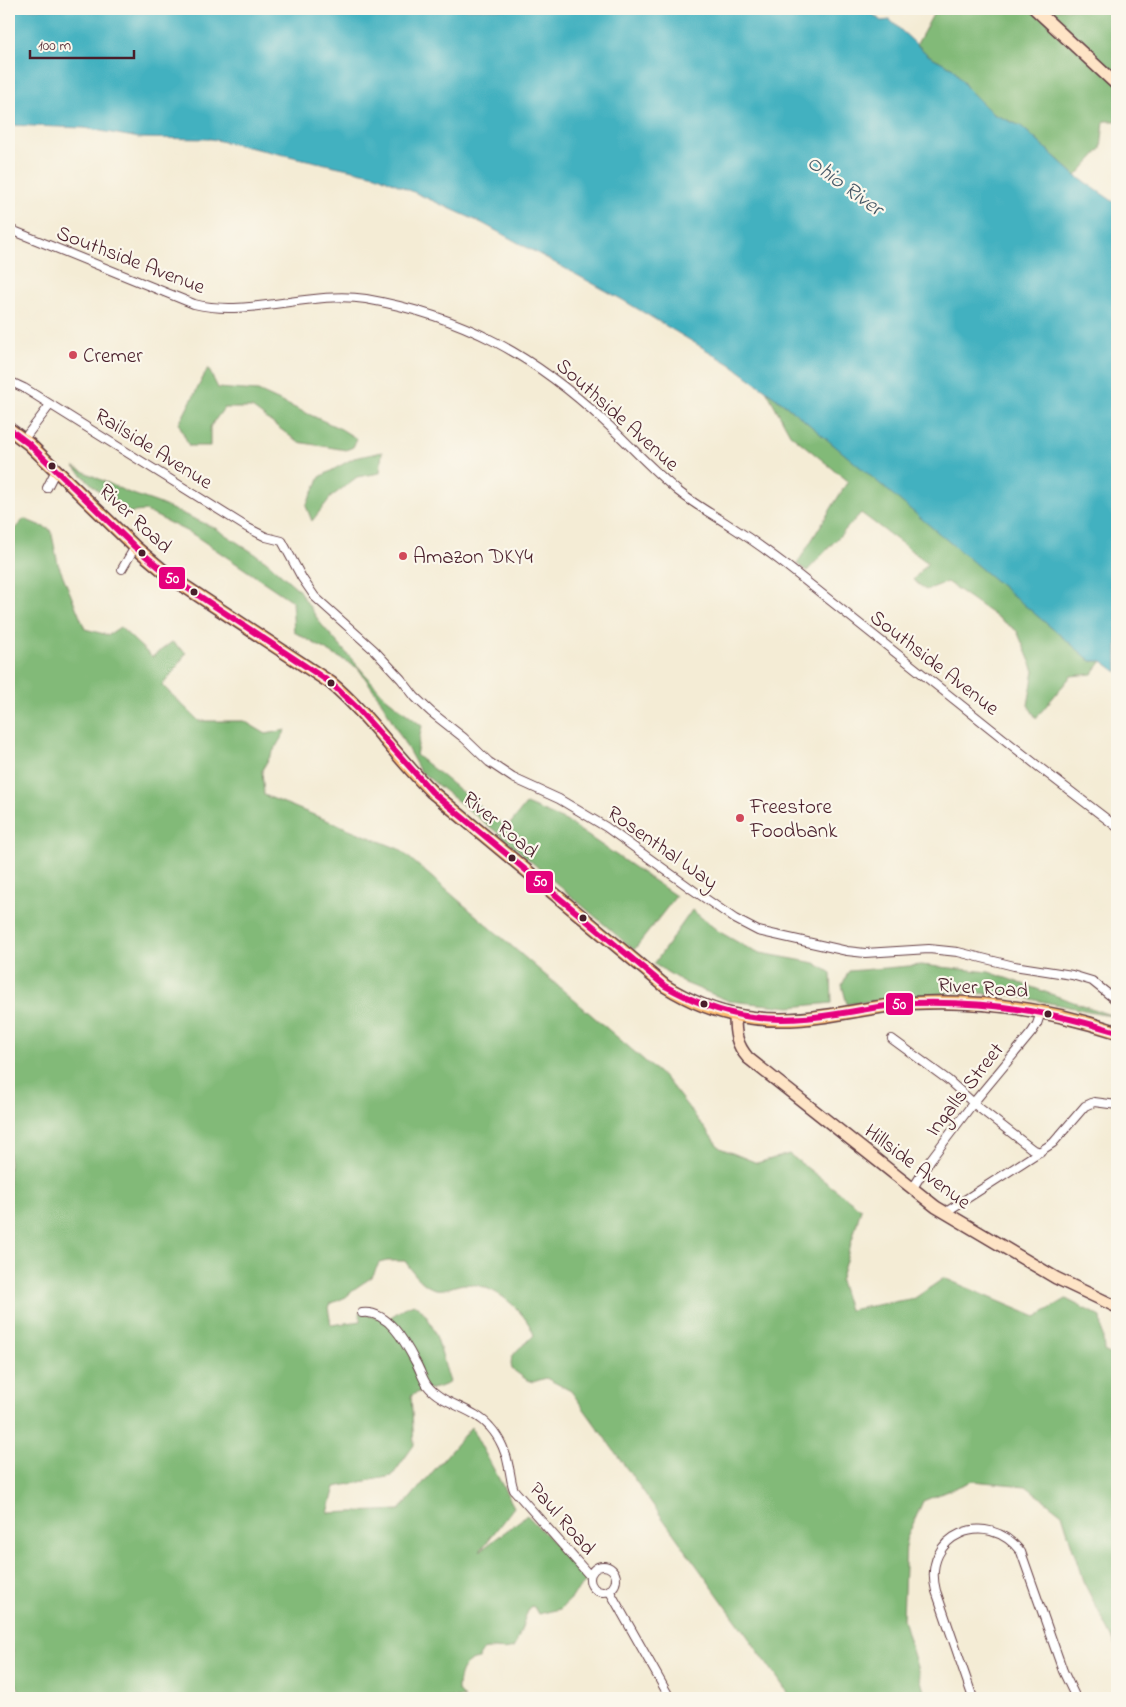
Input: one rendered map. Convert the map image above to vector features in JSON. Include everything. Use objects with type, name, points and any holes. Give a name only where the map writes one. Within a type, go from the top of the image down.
[{"type":"main road","name":"River Road","points":[[9,429],[24,439],[134,547],[193,594],[331,683],[351,701],[413,774],[432,792],[665,986],[686,999],[716,1011],[758,1020],[797,1020],[910,1003],[942,1002],[996,1005],[1078,1019],[1117,1032]]},
{"type":"street","points":[[1035,9],[1117,85]]},
{"type":"street","name":"Southside Avenue","points":[[9,229],[194,304],[206,307],[232,308],[332,298],[365,299],[451,322],[507,347],[547,373],[570,391],[678,491],[767,550],[1117,827]]},
{"type":"street","name":"Railside Avenue","points":[[9,381],[24,388],[248,528],[266,537],[282,541]]},
{"type":"street","points":[[24,439],[50,405]]},
{"type":"street","points":[[47,488],[56,470]]},
{"type":"street","name":"Rosenthal Way","points":[[282,541],[302,578],[315,597],[374,650],[415,697],[464,738],[489,762],[513,778],[560,799],[606,827],[693,890],[743,923],[758,931],[847,951],[865,953],[929,949],[958,952],[1014,966],[1072,975],[1092,981],[1117,1001]]},
{"type":"street","points":[[122,569],[134,547]]},
{"type":"street","name":"Ingalls Street","points":[[912,1188],[931,1159],[974,1102],[1032,1032],[1041,1012]]},
{"type":"street","name":"Hillside Avenue","points":[[735,1016],[737,1041],[741,1050],[748,1058],[926,1199],[1056,1278],[1117,1307]]},
{"type":"street","points":[[892,1039],[948,1080],[1032,1149],[1040,1152]]},
{"type":"street","points":[[946,1212],[1053,1143],[1085,1106],[1094,1102],[1117,1106]]},
{"type":"street","name":"Paul Road","points":[[362,1313],[367,1312],[378,1316],[393,1326],[415,1361],[424,1381],[434,1393],[480,1418],[490,1427],[505,1453],[514,1490],[590,1576]]},
{"type":"street","points":[[973,1698],[933,1578],[935,1562],[941,1550],[948,1542],[958,1534],[977,1529],[990,1530],[1008,1538],[1021,1552],[1063,1672],[1076,1698]]},
{"type":"street","name":"Paul Road","points":[[598,1567],[606,1567],[615,1575],[615,1579],[612,1587],[604,1592],[595,1589],[590,1582],[590,1576],[598,1567]]},
{"type":"street","points":[[609,1590],[670,1698]]},
{"type":"green space","points":[[936,9],[1117,9],[1117,121],[1104,121],[1101,149],[1076,176],[1021,126],[993,114],[968,89],[953,68],[928,55],[917,44]]},
{"type":"green space","points":[[208,368],[218,388],[258,391],[341,429],[357,439],[353,447],[346,450],[298,442],[252,408],[224,408],[210,427],[210,446],[189,446],[179,424]]},
{"type":"green space","points":[[766,390],[903,502],[1091,661],[1102,661],[1092,674],[1071,676],[1036,718],[1028,705],[1034,671],[1017,631],[947,582],[926,590],[913,580],[928,563],[861,513],[807,571],[797,564],[848,481],[790,434]]},
{"type":"green space","points":[[382,452],[380,473],[357,477],[331,497],[312,521],[306,506],[320,477],[354,458]]},
{"type":"green space","points":[[74,467],[127,492],[158,503],[215,528],[266,561],[298,589],[321,624],[385,697],[422,726],[416,755],[507,828],[526,804],[566,821],[676,896],[634,950],[499,834],[420,771],[380,699],[358,668],[294,632],[292,601],[194,535],[146,511],[121,513]]},
{"type":"green space","points":[[24,519],[51,530],[58,564],[85,629],[108,635],[120,627],[152,657],[172,642],[186,653],[162,685],[199,721],[244,721],[266,734],[286,730],[262,770],[264,795],[399,849],[667,1080],[720,1148],[757,1163],[789,1154],[861,1209],[840,1281],[849,1310],[915,1298],[944,1278],[1036,1317],[1066,1299],[1101,1317],[1104,1351],[1117,1358],[1117,1647],[1083,1581],[1062,1514],[1026,1486],[972,1481],[923,1501],[906,1540],[903,1619],[926,1698],[791,1698],[571,1391],[546,1378],[533,1382],[527,1380],[512,1369],[511,1363],[514,1354],[534,1335],[524,1316],[507,1300],[487,1288],[462,1284],[440,1289],[431,1288],[418,1278],[405,1261],[387,1261],[379,1263],[372,1277],[346,1297],[330,1304],[328,1307],[331,1325],[361,1321],[359,1312],[386,1320],[414,1304],[422,1310],[433,1328],[450,1382],[441,1387],[421,1391],[411,1396],[414,1445],[392,1476],[335,1487],[328,1513],[400,1510],[471,1427],[514,1507],[480,1551],[527,1515],[578,1568],[586,1582],[560,1609],[538,1614],[534,1607],[531,1606],[513,1648],[506,1650],[483,1650],[480,1653],[479,1659],[473,1660],[465,1666],[460,1675],[458,1691],[464,1698],[87,1698],[86,1696],[84,1698],[23,1698],[14,1679],[13,1650],[9,1651],[9,535]]},
{"type":"green space","points":[[692,910],[718,931],[755,952],[815,963],[831,973],[832,1003],[790,1007],[729,1001],[685,983],[654,964]]},
{"type":"green space","points":[[921,965],[989,972],[1113,1016],[1011,995],[956,992],[847,1004],[842,985],[849,971]]},
{"type":"water","name":"Ohio River","points":[[9,9],[867,9],[881,21],[890,20],[928,55],[953,68],[968,89],[993,114],[1021,126],[1076,176],[1117,204],[1117,672],[1102,661],[1091,661],[786,405],[730,364],[621,299],[482,223],[376,175],[211,139],[139,138],[84,128],[9,125]]},
{"type":"transit line","name":"50","points":[[9,429],[29,444],[135,547],[172,578],[331,683],[358,709],[432,792],[665,986],[707,1006],[728,1012],[769,1019],[813,1017],[915,1003],[941,1003],[992,1006],[1043,1013],[1117,1032]]},
{"type":"place","name":"Cremer","points":[[73,355]]},
{"type":"place","name":"Amazon DKY4","points":[[403,556]]},
{"type":"place","name":"Freestore Foodbank","points":[[740,818]]}]
